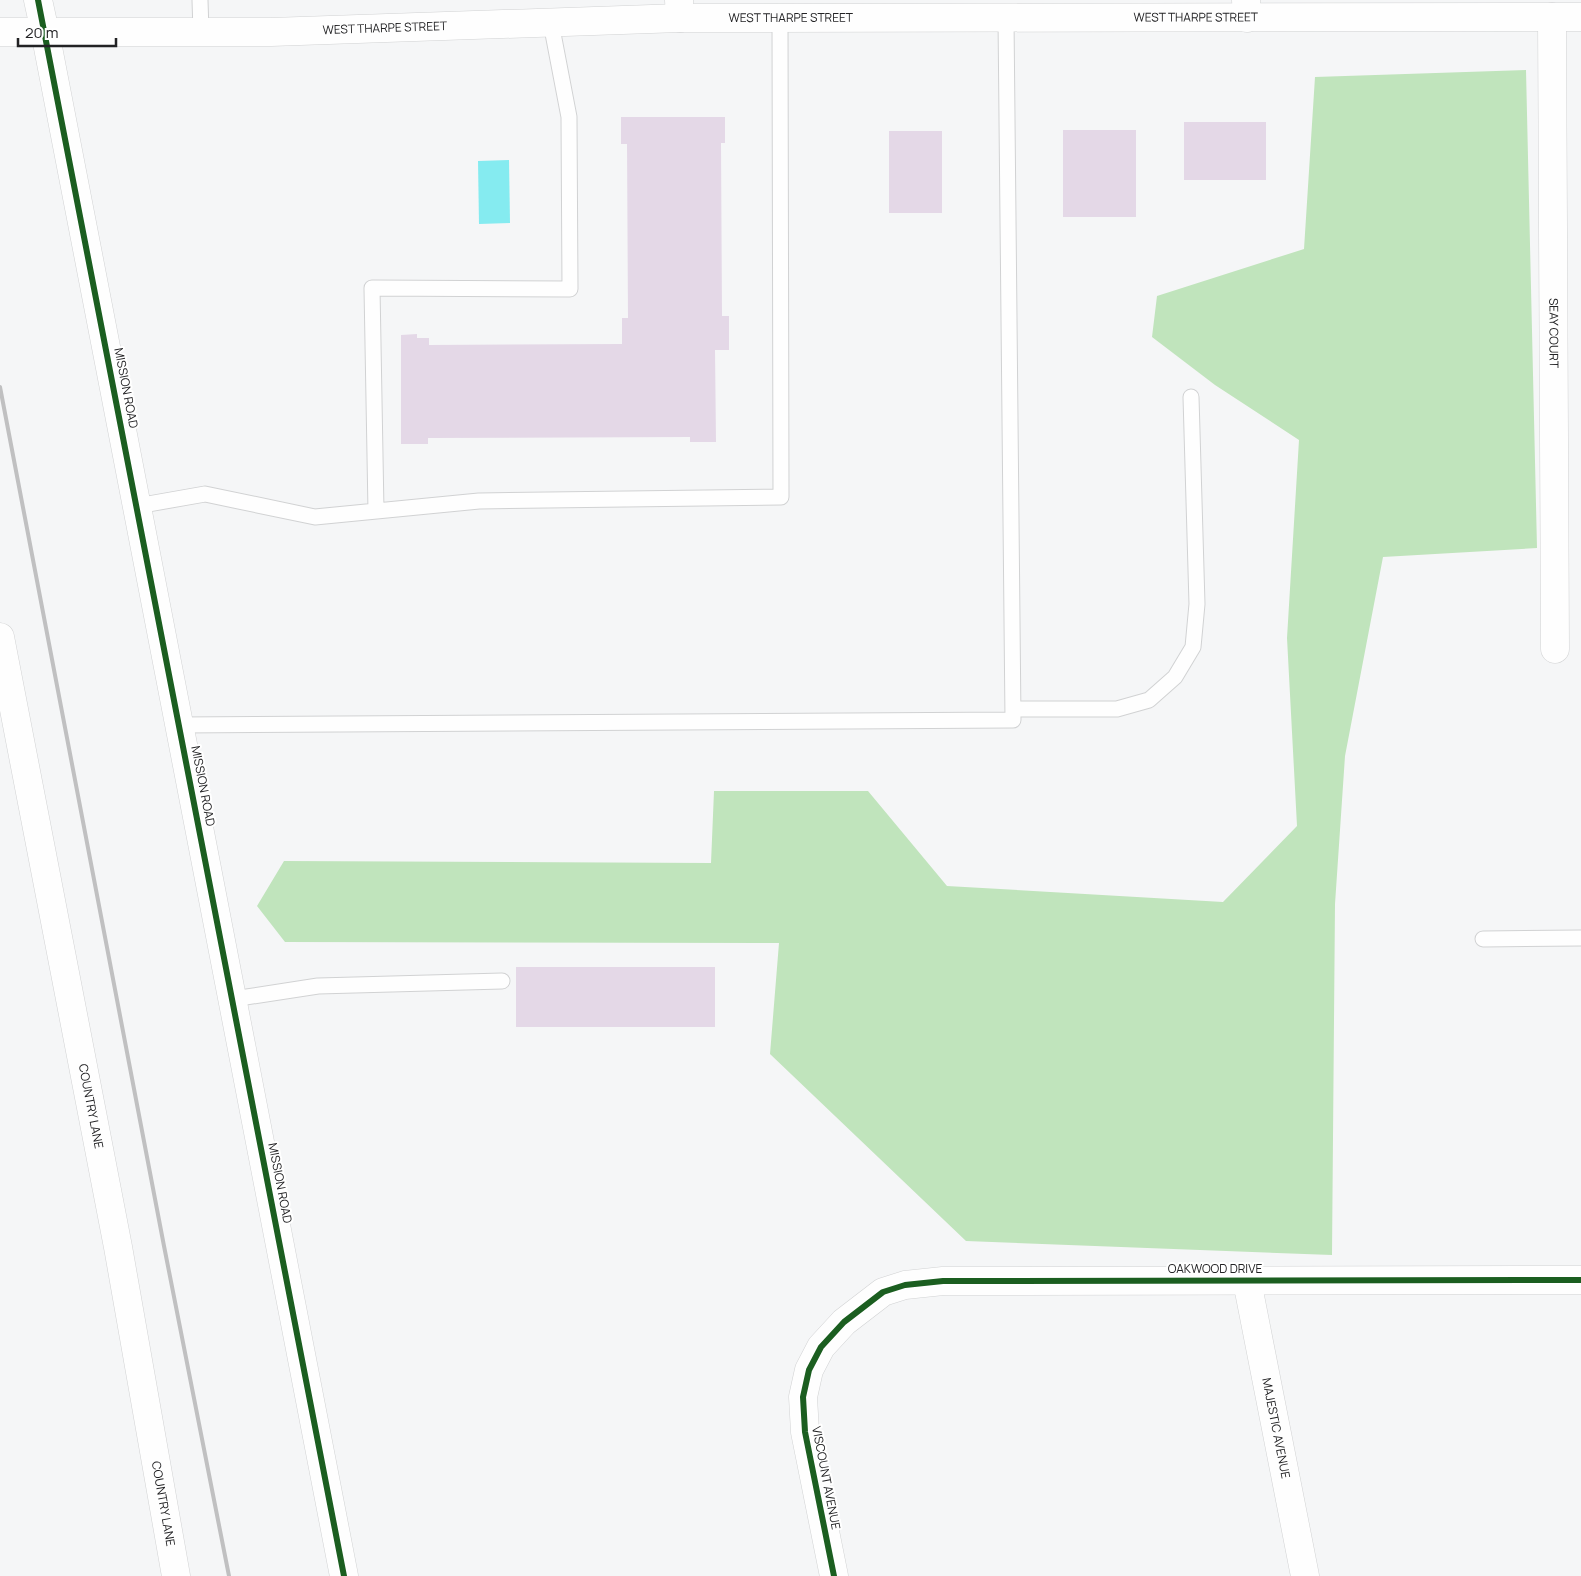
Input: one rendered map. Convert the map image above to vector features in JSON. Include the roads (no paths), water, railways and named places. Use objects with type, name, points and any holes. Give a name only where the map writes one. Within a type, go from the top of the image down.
[{"type":"main road","name":"MISSION ROAD","points":[[38,0],[344,1576]]},
{"type":"main road","name":"WEST THARPE STREET","points":[[0,32],[271,32],[551,23],[680,9],[780,18],[1006,18],[1247,9],[1486,8],[1552,17],[1581,17]]},
{"type":"main road","name":"SEAY COURT","points":[[1552,17],[1555,649]]},
{"type":"main road","name":"COUNTRY LANE","points":[[0,637],[118,1247],[176,1576]]},
{"type":"main road","name":"MAJESTIC AVENUE","points":[[1247,1280],[1305,1576]]},
{"type":"main road","name":"OAKWOOD DRIVE","points":[[856,1312],[883,1292],[905,1285],[944,1281],[1581,1280]]},
{"type":"main road","name":"VISCOUNT AVENUE","points":[[834,1576],[805,1432],[803,1397],[809,1370],[821,1347],[856,1312]]},
{"type":"lane","points":[[200,0],[201,32]]},
{"type":"lane","points":[[137,506],[205,494],[315,517],[479,500],[781,497],[780,18]]},
{"type":"lane","points":[[179,725],[1013,720],[1006,18]]},
{"type":"lane","points":[[376,511],[372,288],[570,289],[569,117],[551,23]]},
{"type":"lane","points":[[1013,710],[1118,710],[1149,700],[1175,678],[1193,646],[1197,604],[1191,397]]},
{"type":"lane","points":[[1483,938],[1581,938]]},
{"type":"lane","points":[[232,999],[318,986],[502,981]]},
{"type":"water","points":[[509,160],[510,223],[479,224],[478,161]]},
{"type":"railway","points":[[0,387],[229,1576]]}]
